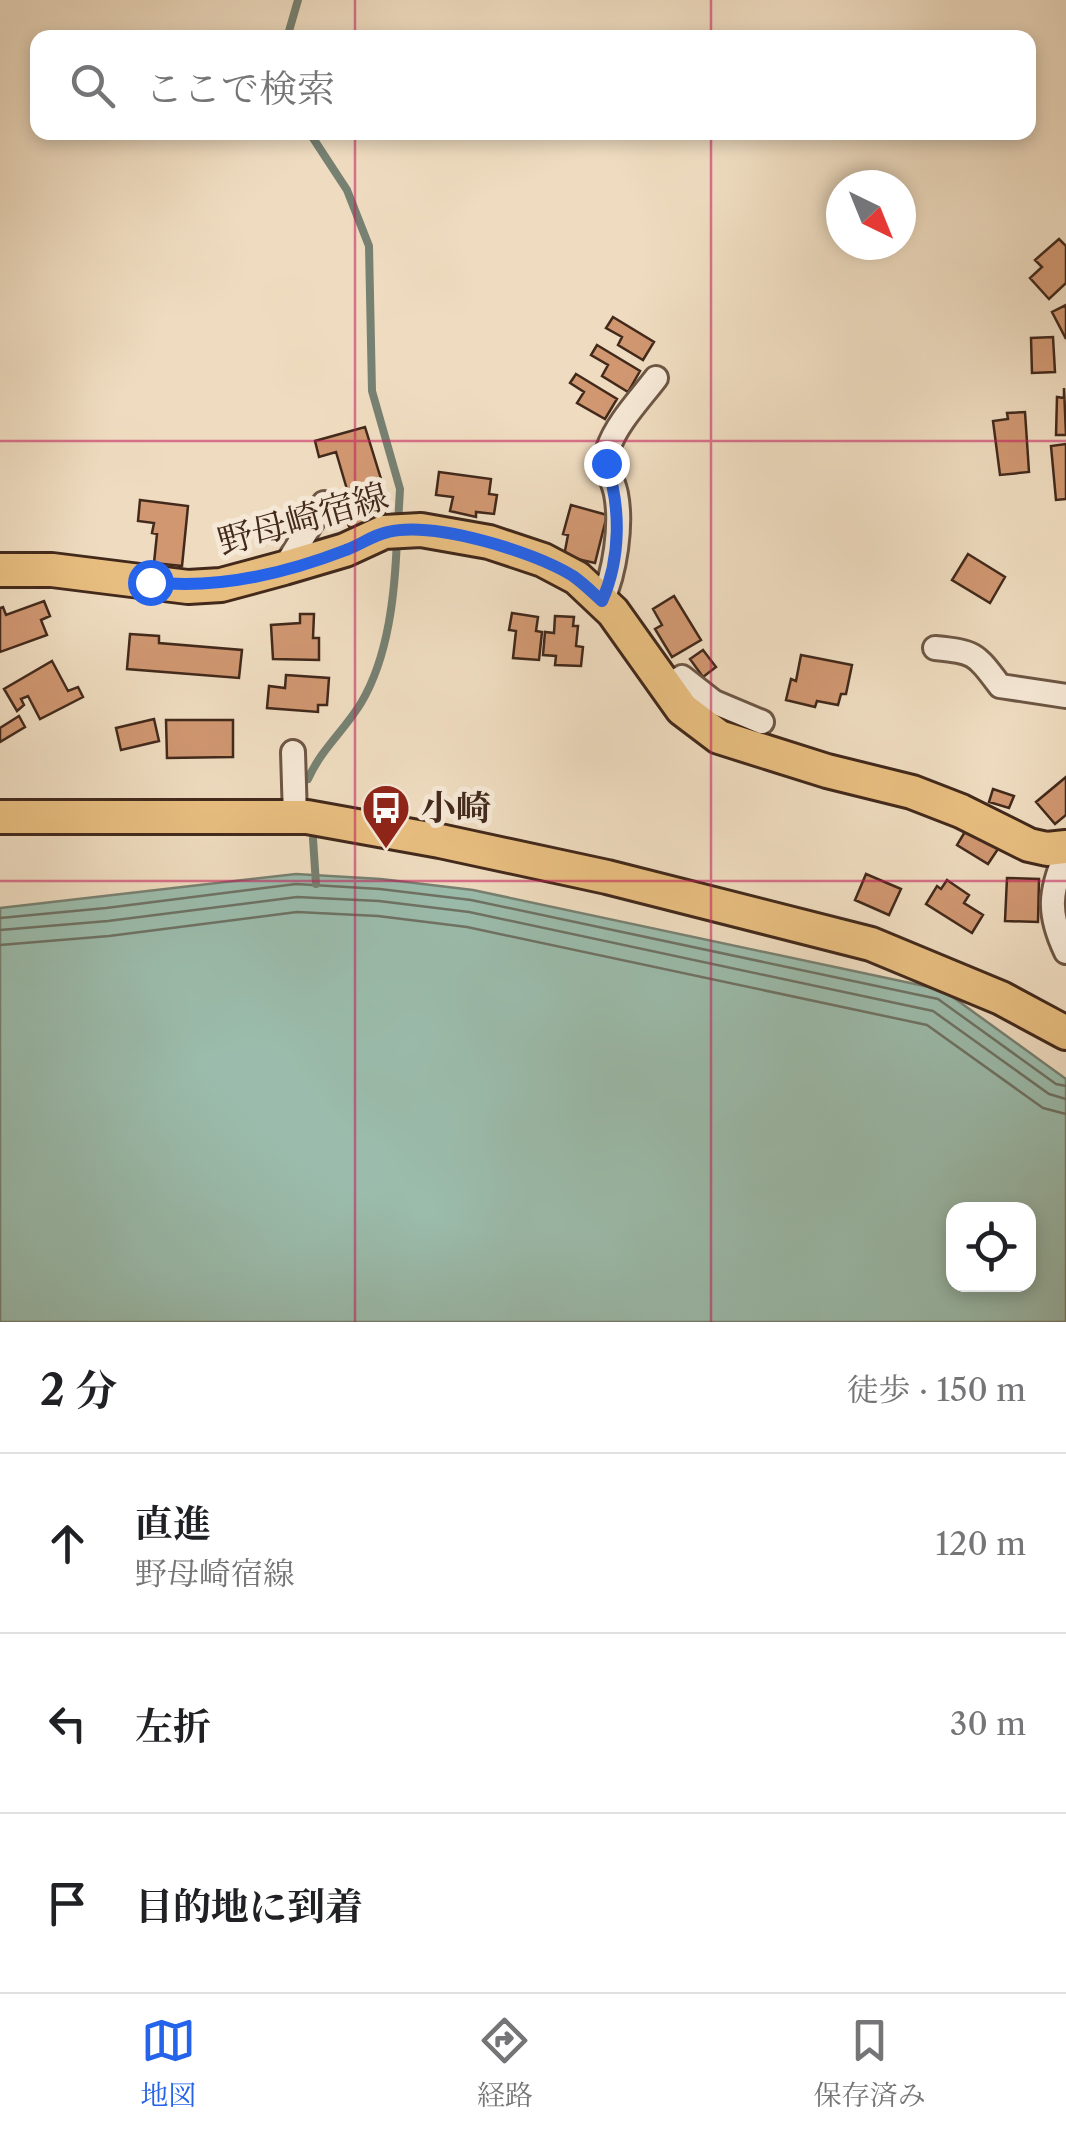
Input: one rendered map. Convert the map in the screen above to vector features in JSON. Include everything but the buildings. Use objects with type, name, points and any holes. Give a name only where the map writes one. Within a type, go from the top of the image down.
[{"type":"main road","name":"野母崎宿線","points":[[0,570],[52,570],[188,587],[221,585],[284,568],[397,530],[489,542],[542,560],[576,578],[613,612],[665,688],[697,722],[736,744],[912,792],[962,810],[1029,845],[1066,850]]},
{"type":"main road","points":[[0,818],[296,817],[440,841],[588,873],[871,944],[1001,998],[1066,1033]]},
{"type":"street","points":[[602,601],[618,514],[616,490],[606,463],[609,447],[656,378]]},
{"type":"street","points":[[284,568],[324,504]]},
{"type":"street","points":[[934,648],[969,652],[1000,686],[1066,696]]},
{"type":"street","points":[[665,688],[682,677],[714,702],[762,722]]},
{"type":"street","points":[[293,752],[296,817]]},
{"type":"street","points":[[1066,850],[1055,880],[1052,905],[1054,927],[1066,952]]},
{"type":"water","points":[[296,874],[473,890],[943,990],[1066,1079],[1066,1322],[0,1322],[0,908]]},
{"type":"waterway","points":[[289,30],[298,0]]},
{"type":"waterway","points":[[314,140],[347,190],[369,246],[372,391],[400,489],[398,524]]},
{"type":"waterway","points":[[308,779],[371,685],[392,602],[397,538]]},
{"type":"waterway","points":[[313,839],[316,884]]},
{"type":"place","name":"小崎","points":[[386,850]]},
{"type":"route","points":[[150,582],[188,587],[221,585],[345,550],[384,532],[408,529],[489,542],[542,560],[576,578],[602,601],[618,514],[616,490],[606,463]]}]
